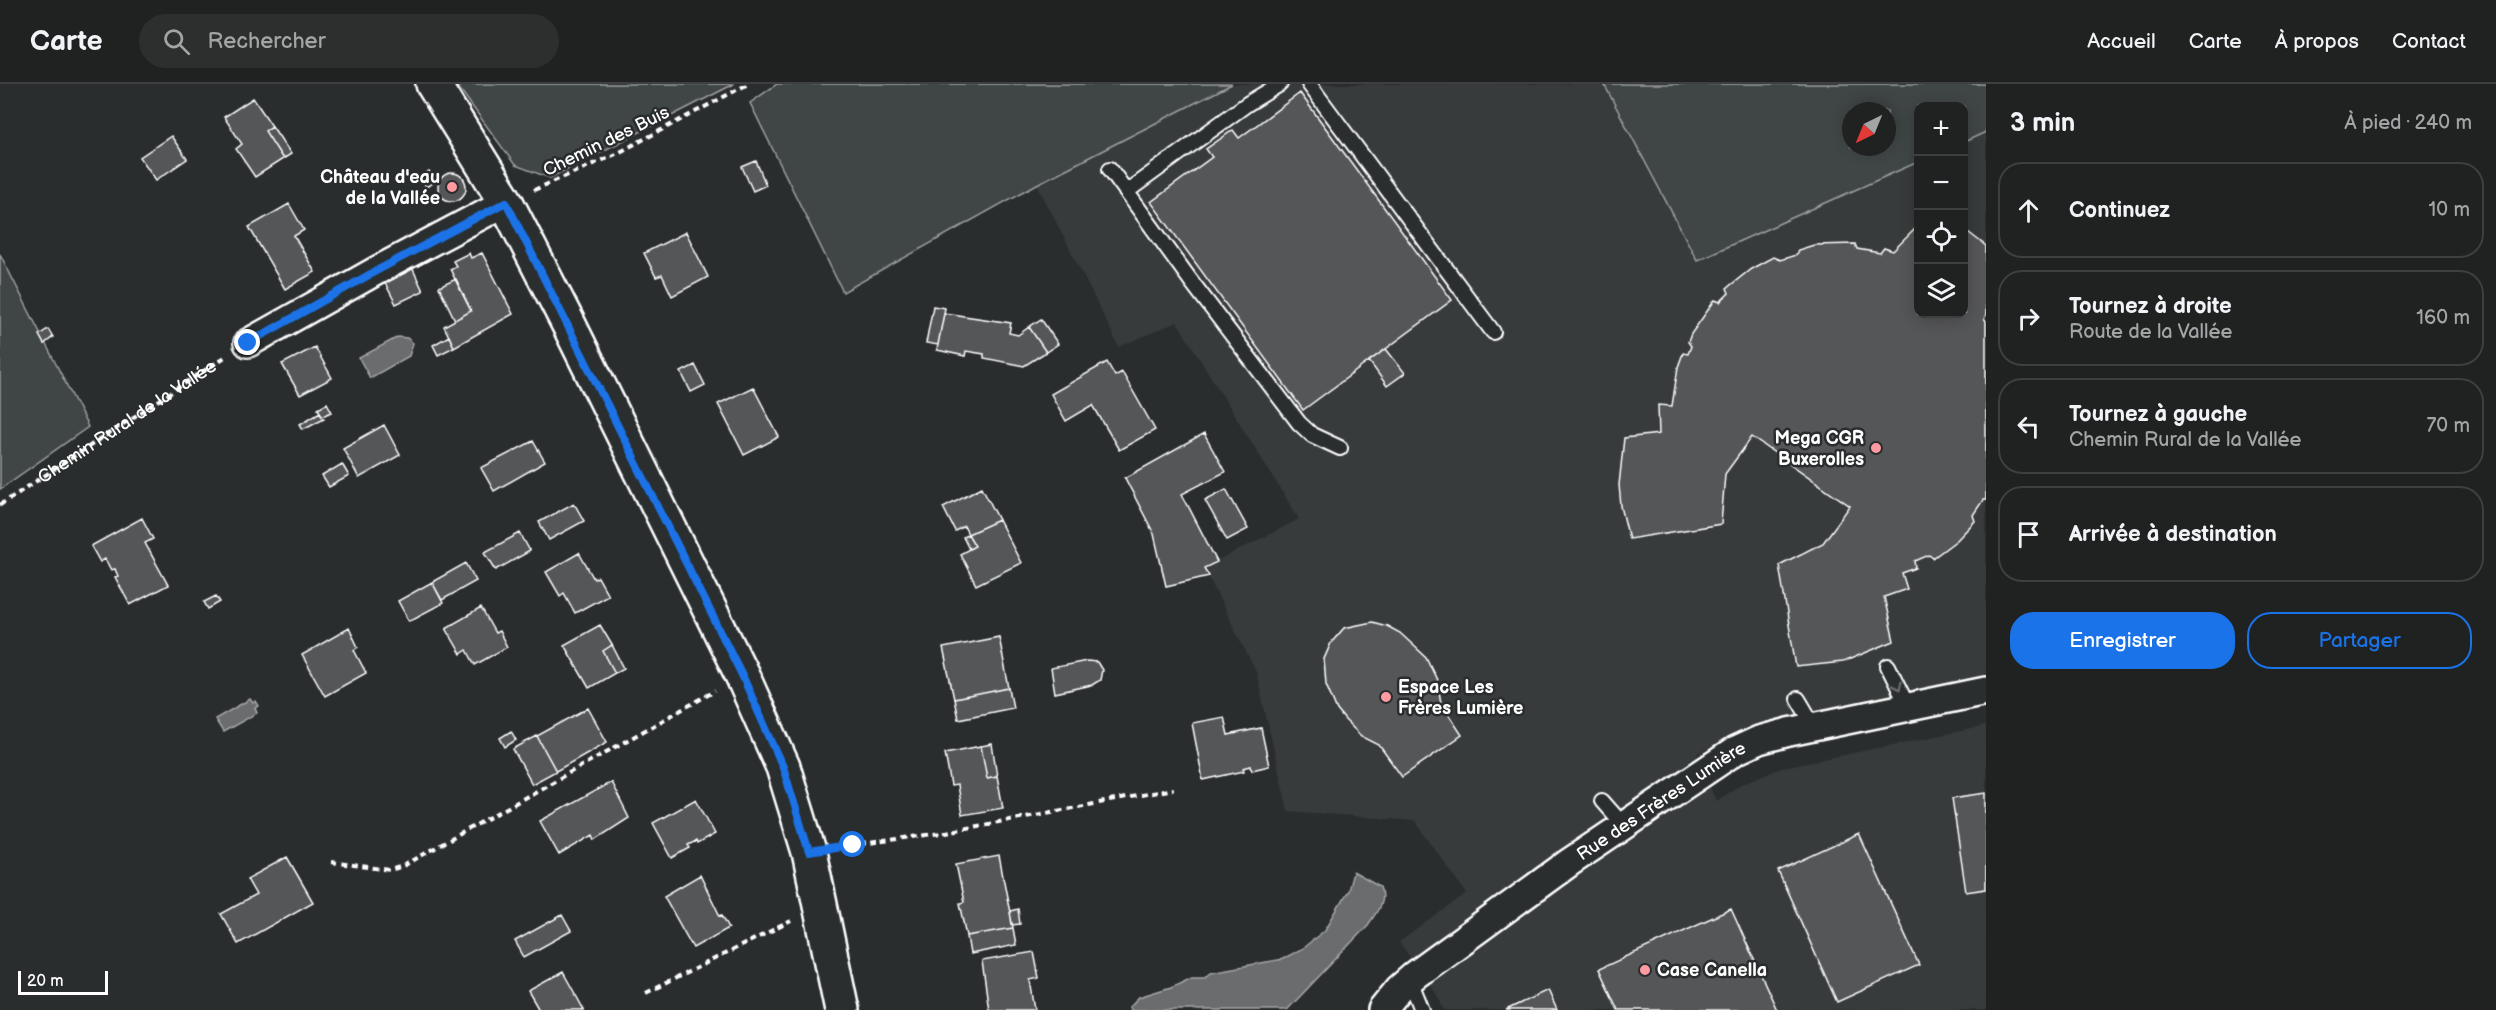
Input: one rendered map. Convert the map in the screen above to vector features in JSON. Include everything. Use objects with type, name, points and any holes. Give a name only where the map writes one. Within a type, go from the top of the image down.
[{"type":"street","points":[[434,84],[506,202],[742,675],[783,767],[809,852],[842,1010]]},
{"type":"street","points":[[248,343],[506,202]]},
{"type":"street","name":"Rue des Frères Lumière","points":[[1382,1010],[1410,980],[1624,826],[1735,751],[1759,740],[1814,726],[1986,691]]},
{"type":"lane","points":[[1126,192],[1247,104],[1280,84]]},
{"type":"lane","points":[[1309,84],[1493,332]]},
{"type":"lane","points":[[1110,169],[1191,281],[1299,423],[1312,435],[1340,448]]},
{"type":"lane","points":[[1888,666],[1908,707]]},
{"type":"lane","points":[[1798,699],[1814,726]]},
{"type":"lane","points":[[1602,801],[1624,826]]},
{"type":"lane","points":[[1410,980],[1422,1010]]},
{"type":"path","name":"Chemin des Buis","points":[[506,202],[618,153],[748,84]]},
{"type":"path","name":"Chemin Rural de la Vallée","points":[[0,505],[248,343]]},
{"type":"path","points":[[331,862],[390,870],[403,867],[742,675]]},
{"type":"path","points":[[809,852],[941,833],[1173,789]]},
{"type":"path","points":[[646,993],[821,907]]},
{"type":"shaded area","points":[[456,84],[734,84],[550,178],[515,165]]},
{"type":"shaded area","points":[[777,84],[1232,84],[1037,184],[843,292],[750,103]]},
{"type":"shaded area","points":[[1232,84],[1604,84],[1697,260],[1914,164],[1914,318],[1968,318],[1968,140],[1986,132],[1986,675],[1756,724],[1697,754],[1716,801],[1741,784],[1784,767],[1986,726],[1986,1010],[1444,1010],[1436,993],[1399,942],[1467,894],[1415,821],[1288,811],[1256,672],[1204,568],[1299,519],[1177,322],[1119,347],[1037,184]]},
{"type":"shaded area","points":[[1604,84],[1986,84],[1986,132],[1968,140],[1968,102],[1914,102],[1914,164],[1697,260]]},
{"type":"shaded area","points":[[0,254],[88,427],[0,489]]},
{"type":"shaded area","points":[[398,337],[407,338],[413,343],[409,356],[370,378],[359,358]]},
{"type":"shaded area","points":[[250,699],[253,703],[256,701],[259,706],[255,708],[257,713],[223,732],[215,719]]},
{"type":"shaded area","points":[[1353,872],[1380,887],[1382,898],[1379,907],[1368,925],[1287,1010],[1130,1010],[1129,1007],[1139,997],[1171,987],[1192,977],[1205,977],[1211,972],[1283,959],[1303,948],[1325,930],[1348,891]]},
{"type":"building","points":[[1300,93],[1452,300],[1303,410],[1151,202],[1212,157],[1206,149],[1233,130],[1239,138]]},
{"type":"building","points":[[253,98],[272,126],[265,131],[283,159],[255,177],[236,149],[242,144],[224,117]]},
{"type":"building","points":[[272,126],[291,154],[283,159],[265,131]]},
{"type":"building","points":[[171,136],[187,159],[156,180],[140,157]]},
{"type":"building","points":[[756,161],[766,185],[753,191],[742,167]]},
{"type":"building","points":[[429,172],[435,182],[426,187],[420,177]]},
{"type":"building","name":"Château d'eau de la Vallée","points":[[452,173],[462,177],[466,187],[462,197],[452,201],[442,197],[438,187],[442,177]]},
{"type":"building","points":[[289,204],[304,230],[294,236],[315,272],[285,289],[249,227]]},
{"type":"building","name":"Mega CGR Buxerolles","points":[[1914,230],[1914,318],[1968,318],[1968,232],[1986,246],[1986,315],[1984,319],[1986,322],[1986,500],[1983,500],[1973,515],[1975,521],[1957,540],[1933,558],[1929,555],[1915,561],[1916,568],[1902,573],[1907,589],[1884,597],[1894,641],[1843,662],[1796,667],[1779,565],[1823,543],[1850,506],[1752,437],[1725,474],[1721,524],[1629,539],[1621,506],[1619,485],[1624,438],[1659,434],[1658,405],[1672,406],[1678,367],[1683,353],[1688,354],[1691,334],[1715,300],[1720,302],[1729,293],[1727,288],[1751,269],[1773,257],[1780,260],[1796,255],[1798,250],[1814,245],[1855,244],[1857,249],[1880,253],[1884,248],[1893,251]]},
{"type":"building","points":[[686,232],[708,277],[672,296],[662,275],[656,277],[644,253]]},
{"type":"building","points":[[469,253],[471,258],[482,253],[513,314],[454,347],[444,326],[471,311],[450,269],[456,266],[453,261]]},
{"type":"building","points":[[411,265],[423,291],[396,304],[384,281]]},
{"type":"building","points":[[456,279],[471,311],[455,320],[439,287]]},
{"type":"building","points":[[933,306],[945,308],[938,345],[926,343]]},
{"type":"building","points":[[944,313],[1011,323],[1009,333],[1018,335],[1029,327],[1046,352],[1024,366],[984,358],[984,354],[966,351],[965,356],[937,350]]},
{"type":"building","points":[[1041,319],[1058,344],[1046,352],[1029,327]]},
{"type":"building","points":[[48,329],[53,337],[44,344],[39,335]]},
{"type":"building","points":[[449,336],[454,347],[438,355],[433,345]]},
{"type":"building","points":[[315,347],[332,378],[300,395],[282,364]]},
{"type":"building","points":[[1386,349],[1405,373],[1387,386],[1369,361]]},
{"type":"building","points":[[1107,362],[1115,376],[1122,372],[1155,430],[1119,450],[1093,405],[1066,421],[1051,394]]},
{"type":"building","points":[[695,365],[705,385],[691,392],[681,372]]},
{"type":"building","points":[[753,387],[779,437],[744,455],[718,404]]},
{"type":"building","points":[[327,403],[332,412],[322,416],[318,408]]},
{"type":"building","points":[[320,412],[324,418],[303,429],[300,424]]},
{"type":"building","points":[[384,425],[400,455],[359,478],[343,448]]},
{"type":"building","points":[[1204,434],[1225,472],[1182,494],[1217,562],[1204,568],[1209,576],[1166,586],[1154,534],[1125,478]]},
{"type":"building","points":[[533,441],[545,462],[494,491],[481,468]]},
{"type":"building","points":[[342,464],[349,476],[329,487],[322,476]]},
{"type":"building","points":[[982,487],[999,520],[968,534],[964,526],[955,531],[943,507]]},
{"type":"building","points":[[1226,489],[1248,529],[1227,540],[1205,500]]},
{"type":"building","points":[[574,503],[584,521],[549,540],[539,522]]},
{"type":"building","points":[[142,518],[153,539],[145,543],[168,585],[130,605],[115,577],[118,576],[115,569],[111,570],[105,559],[100,562],[91,546]]},
{"type":"building","points":[[999,520],[1021,563],[976,585],[960,554],[975,546],[968,534]]},
{"type":"building","points":[[520,533],[530,551],[496,570],[485,552]]},
{"type":"building","points":[[968,534],[975,546],[969,549],[963,537]]},
{"type":"building","points":[[579,553],[594,579],[598,577],[608,595],[575,613],[564,593],[560,596],[546,572]]},
{"type":"building","points":[[466,563],[476,581],[442,600],[432,582]]},
{"type":"building","points":[[432,582],[443,603],[409,621],[398,601]]},
{"type":"building","points":[[216,596],[220,602],[208,609],[204,602]]},
{"type":"building","points":[[481,608],[495,633],[499,631],[507,647],[475,665],[467,650],[461,654],[446,628]]},
{"type":"building","name":"Espace Les Frères Lumière","points":[[1372,622],[1400,633],[1426,657],[1437,680],[1441,703],[1462,735],[1402,777],[1379,745],[1361,736],[1345,720],[1337,710],[1326,684],[1324,659],[1331,643],[1344,628]]},
{"type":"building","points":[[600,625],[612,645],[603,651],[615,673],[589,688],[564,645]]},
{"type":"building","points":[[349,628],[358,647],[354,650],[366,673],[325,696],[302,655]]},
{"type":"building","points":[[999,637],[1009,688],[954,699],[943,648]]},
{"type":"building","points":[[612,645],[624,668],[615,673],[603,651]]},
{"type":"building","points":[[1087,661],[1097,662],[1102,670],[1100,680],[1092,685],[1055,693],[1051,668]]},
{"type":"building","points":[[1009,688],[1013,708],[958,719],[954,699]]},
{"type":"building","points":[[588,708],[607,742],[556,771],[537,736]]},
{"type":"building","points":[[1224,717],[1228,735],[1261,728],[1269,766],[1252,770],[1251,766],[1243,768],[1244,771],[1203,780],[1192,723]]},
{"type":"building","points":[[511,731],[516,740],[505,747],[500,738]]},
{"type":"building","points":[[537,736],[556,771],[532,784],[513,749]]},
{"type":"building","points":[[992,744],[997,776],[987,778],[981,746]]},
{"type":"building","points":[[981,746],[987,778],[997,776],[1003,808],[962,815],[957,785],[951,786],[945,753]]},
{"type":"building","points":[[611,782],[629,818],[595,840],[593,835],[559,855],[540,821]]},
{"type":"building","points":[[1986,793],[1986,889],[1966,892],[1952,798]]},
{"type":"building","points":[[696,799],[715,834],[697,844],[696,841],[688,845],[690,848],[672,858],[653,823]]},
{"type":"building","points":[[1859,834],[1919,965],[1837,1002],[1778,871]]},
{"type":"building","points":[[999,856],[1013,928],[967,936],[960,903],[964,902],[956,864]]},
{"type":"building","points":[[287,857],[313,902],[238,944],[221,914],[256,895],[247,879]]},
{"type":"building","points":[[700,875],[720,916],[722,915],[729,928],[693,948],[664,896]]},
{"type":"building","points":[[1018,909],[1020,924],[1012,925],[1010,911]]},
{"type":"building","points":[[1731,909],[1777,1010],[1618,1010],[1599,969]]},
{"type":"building","points":[[562,915],[571,931],[524,957],[515,941]]},
{"type":"building","points":[[1013,928],[1016,945],[970,954],[967,936]]},
{"type":"building","points":[[1034,952],[1039,978],[1030,980],[1035,1010],[989,1010],[982,961]]},
{"type":"building","points":[[563,972],[584,1010],[539,1010],[528,991]]},
{"type":"building","points":[[1548,990],[1557,1010],[1506,1010]]},
{"type":"place","name":"Château d'eau de la Vallée","points":[[452,187]]},
{"type":"place","name":"Mega CGR Buxerolles","points":[[1876,448]]},
{"type":"place","name":"Espace Les Frères Lumière","points":[[1386,697]]},
{"type":"place","name":"Case Canella","points":[[1645,970]]},
{"type":"route","points":[[248,343],[506,202],[568,322],[742,675],[783,767],[809,852],[853,845]]}]
